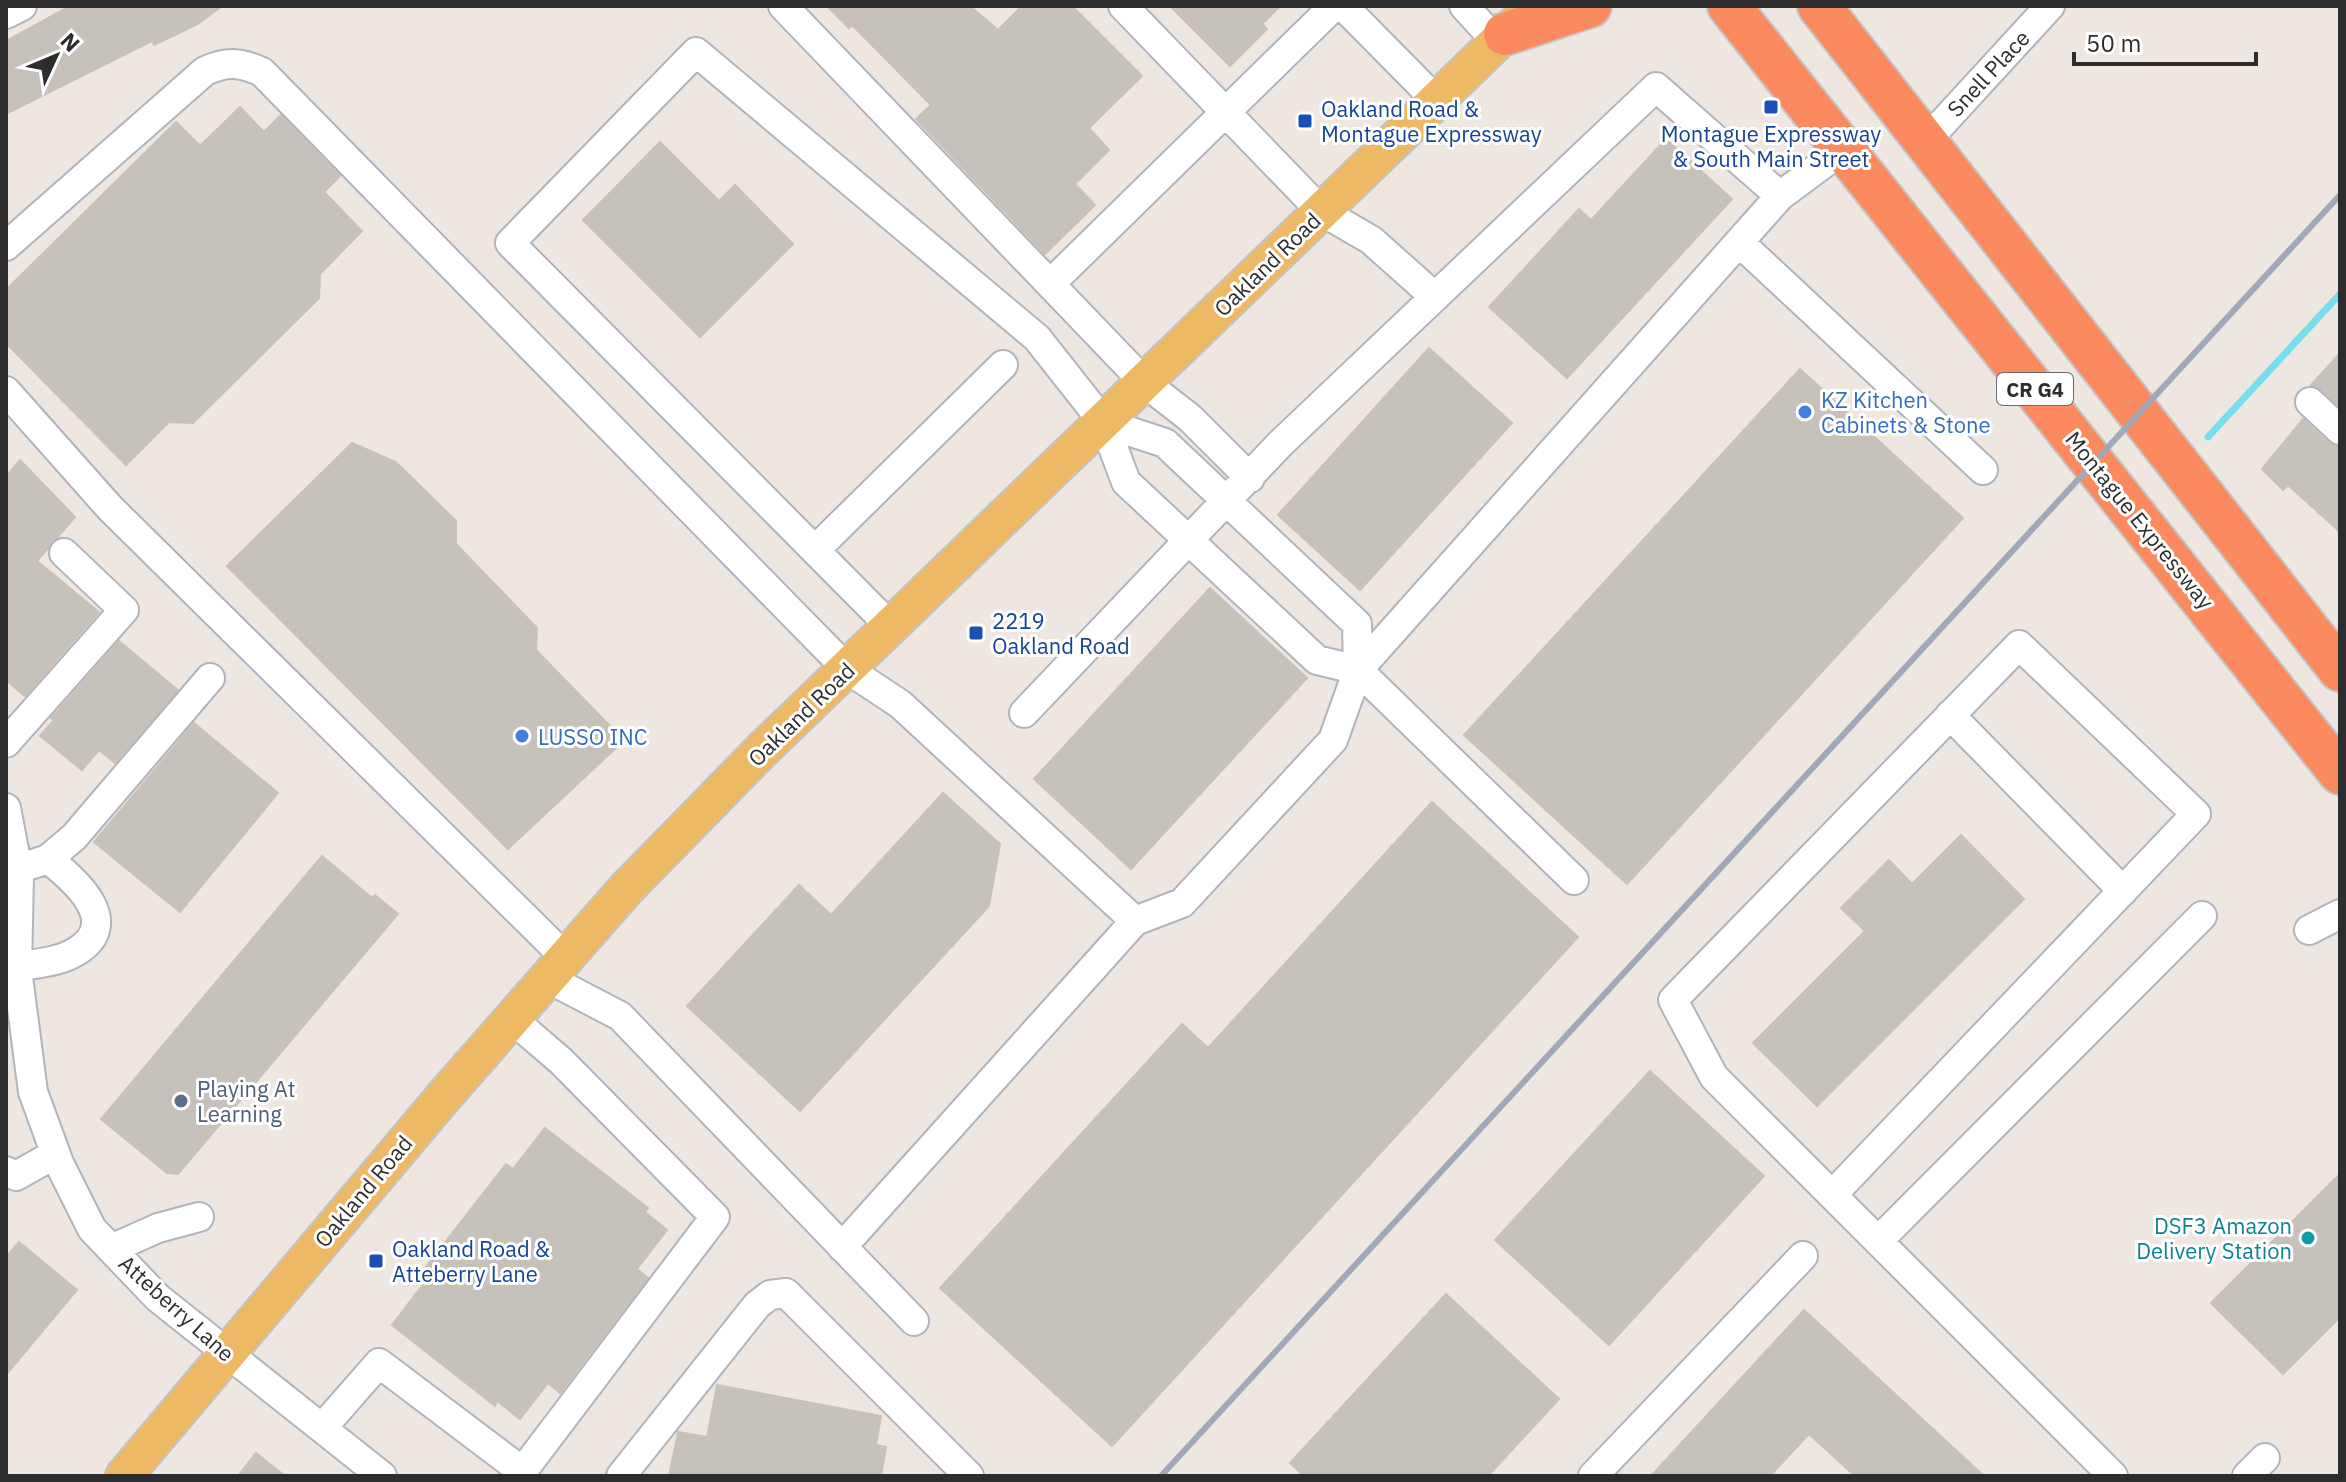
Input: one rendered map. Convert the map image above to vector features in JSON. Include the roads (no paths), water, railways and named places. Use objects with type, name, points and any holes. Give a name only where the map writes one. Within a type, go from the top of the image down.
[{"type":"highway","points":[[1513,22],[1590,6]]},
{"type":"highway","points":[[1710,6],[1754,38]]},
{"type":"highway","name":"Montague Expressway","points":[[1729,6],[2340,773]]},
{"type":"highway","name":"CR G4","points":[[1819,6],[2340,670]]},
{"type":"main road","name":"Oakland Road","points":[[124,1476],[511,1018],[626,889],[847,669],[1104,423],[1513,22]]},
{"type":"street","points":[[6,14],[22,6]]},
{"type":"street","points":[[783,6],[1145,383],[1190,418],[1250,478]]},
{"type":"street","points":[[1123,6],[1321,211],[1371,240],[1435,297]]},
{"type":"street","points":[[1050,284],[1334,6]]},
{"type":"street","points":[[1343,6],[1436,100]]},
{"type":"street","points":[[1464,6],[1513,22]]},
{"type":"street","name":"Snell Place","points":[[1926,141],[2050,6]]},
{"type":"street","points":[[891,627],[510,243],[696,52],[1037,338],[1104,423],[1126,482],[1317,660],[1358,670],[1574,880]]},
{"type":"street","points":[[6,246],[205,71],[222,63],[241,62],[262,72],[847,669],[900,704],[1135,921]]},
{"type":"street","points":[[1024,713],[1281,443],[1656,87],[1780,196]]},
{"type":"street","points":[[1358,670],[1780,196],[1842,150]]},
{"type":"street","points":[[1739,242],[1983,470]]},
{"type":"street","points":[[815,550],[1003,365]]},
{"type":"street","points":[[6,391],[110,508],[556,967],[620,1016],[914,1321]]},
{"type":"street","points":[[2310,402],[2340,430]]},
{"type":"street","points":[[842,1247],[1135,921],[1182,903],[1333,740],[1358,670],[1357,624],[1165,443],[1104,423]]},
{"type":"street","points":[[6,743],[124,610],[64,553]]},
{"type":"street","points":[[1832,1195],[2196,814],[2019,645],[1673,1000],[1714,1077],[1832,1195],[2113,1476]]},
{"type":"street","points":[[18,869],[48,859],[74,837],[210,678]]},
{"type":"street","points":[[1950,715],[2123,891]]},
{"type":"street","name":"Atteberry Lane","points":[[6,808],[18,869],[14,1020],[33,1092],[55,1154],[92,1229],[158,1298],[322,1428],[369,1472]]},
{"type":"street","points":[[17,967],[60,959],[79,950],[95,931],[96,911],[83,891],[76,881],[48,859]]},
{"type":"street","points":[[2309,930],[2340,914]]},
{"type":"street","points":[[1878,1241],[2202,916]]},
{"type":"street","points":[[322,1428],[379,1363],[521,1474],[715,1217],[561,1061],[511,1018]]},
{"type":"street","points":[[6,1171],[16,1176],[55,1154]]},
{"type":"street","points":[[111,1249],[158,1228],[199,1217]]},
{"type":"street","points":[[1593,1476],[1803,1256]]},
{"type":"street","points":[[621,1476],[757,1305],[770,1295],[786,1293],[969,1476]]},
{"type":"waterway","points":[[2208,437],[2340,294]]},
{"type":"railway","points":[[1161,1476],[2340,195]]},
{"type":"place","name":"Montague Expressway & South Main Street","points":[[1771,107]]},
{"type":"place","name":"Oakland Road & Montague Expressway","points":[[1305,121]]},
{"type":"place","name":"KZ Kitchen Cabinets & Stone","points":[[1805,412]]},
{"type":"place","name":"2219 Oakland Road","points":[[976,633]]},
{"type":"place","name":"LUSSO INC","points":[[522,736]]},
{"type":"place","name":"Playing At Learning","points":[[181,1101]]},
{"type":"place","name":"DSF3 Amazon Delivery Station","points":[[2308,1238]]},
{"type":"place","name":"Oakland Road & Atteberry Lane","points":[[376,1261]]}]
